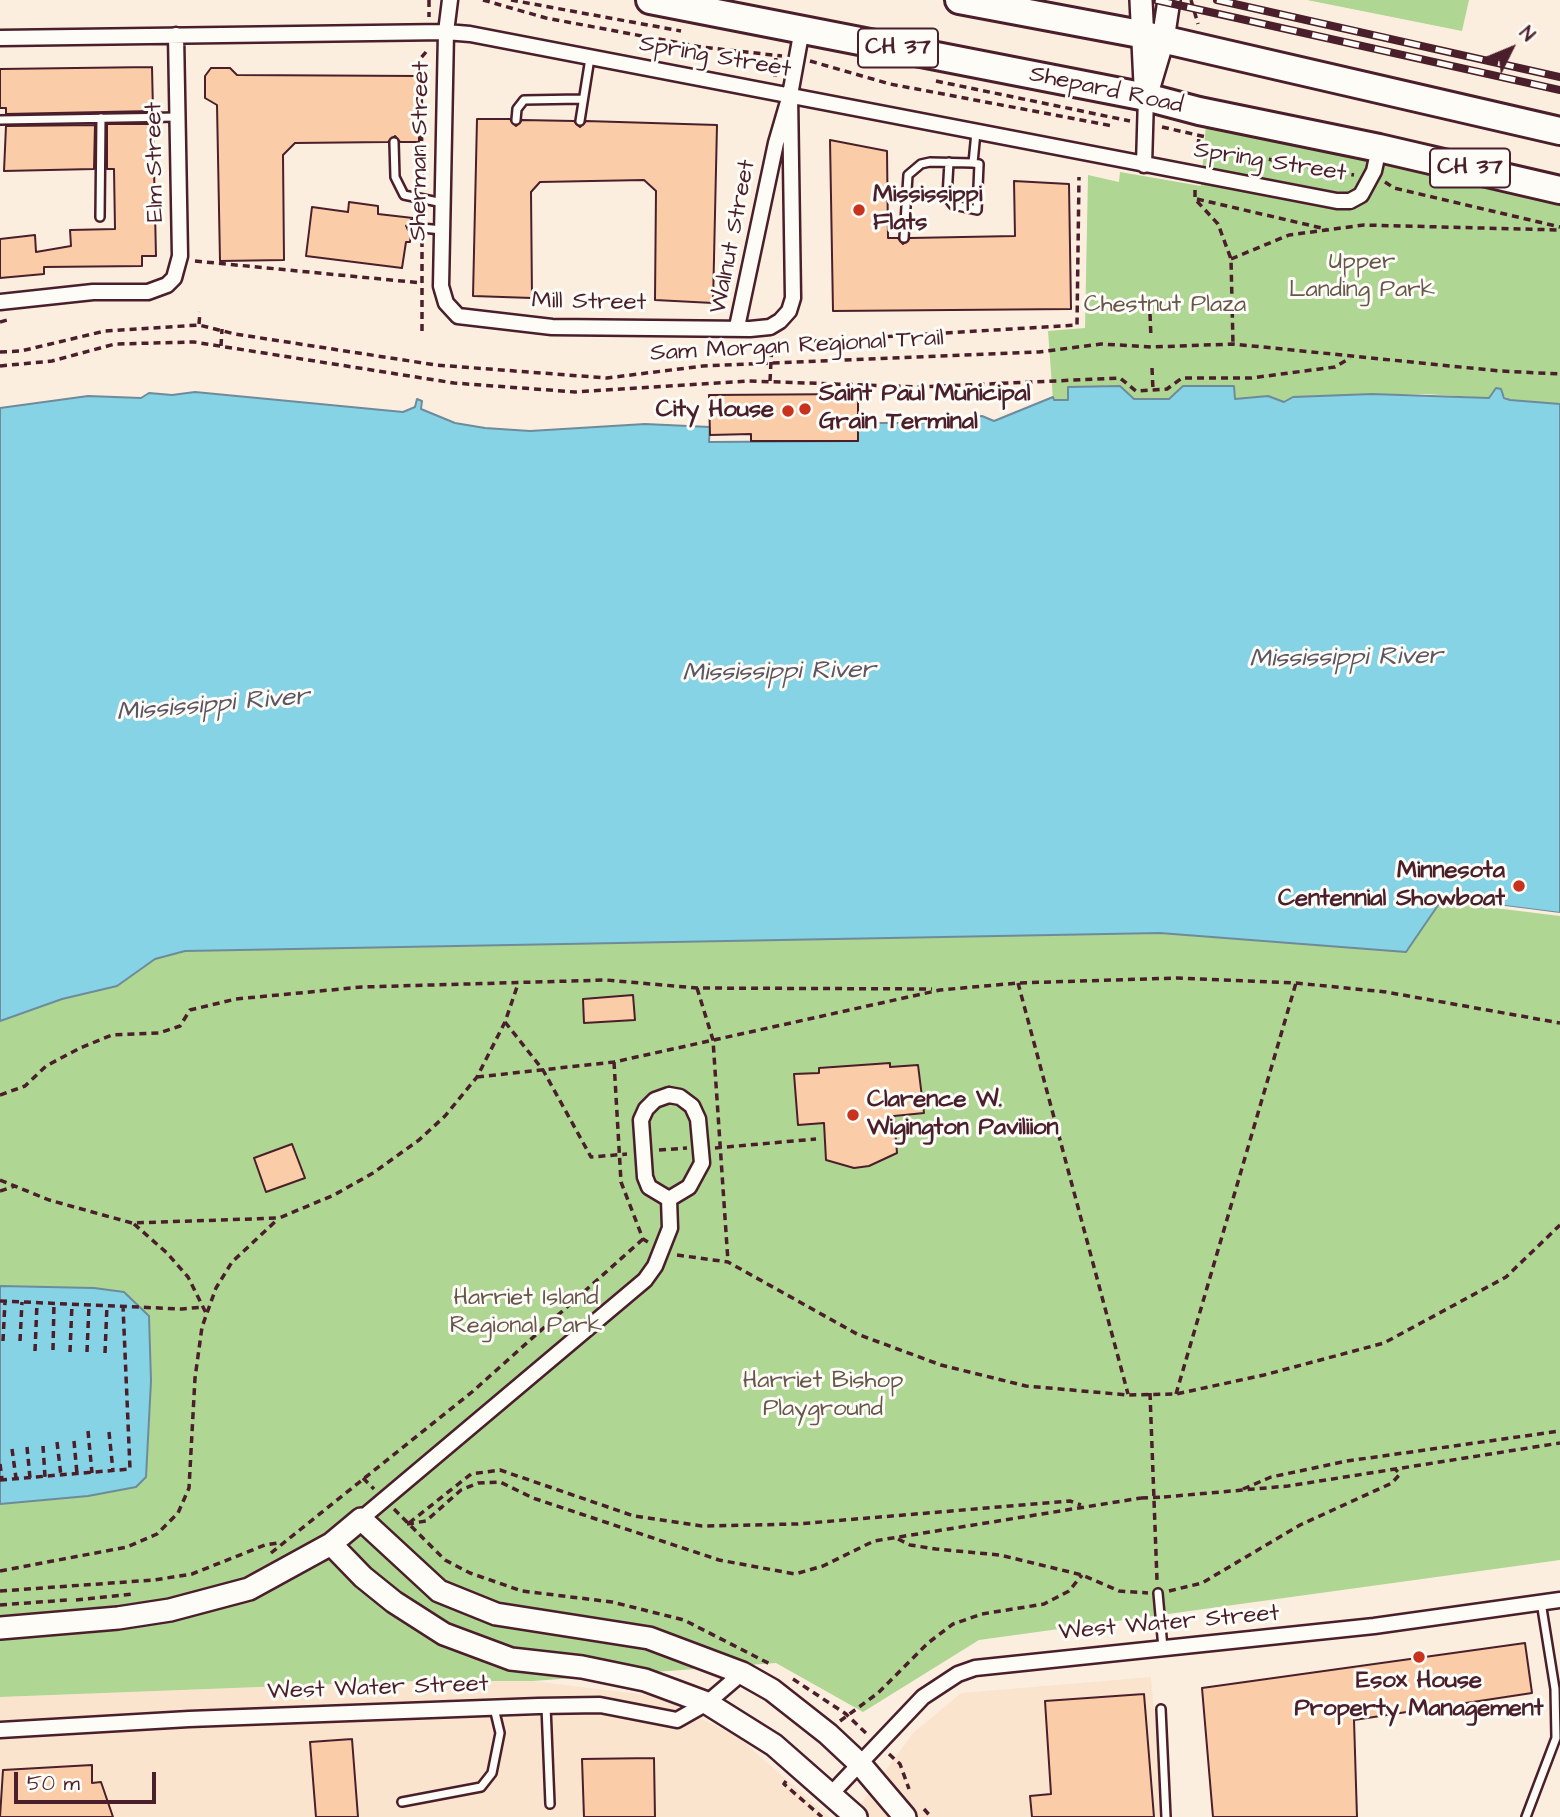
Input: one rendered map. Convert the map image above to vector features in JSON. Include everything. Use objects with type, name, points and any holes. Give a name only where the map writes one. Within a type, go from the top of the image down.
[{"type":"highway","name":"Shepard Road","points":[[650,0],[800,40],[1146,97],[1560,190]]},
{"type":"highway","name":"CH 37","points":[[959,0],[1152,37],[1560,131]]},
{"type":"street","name":"Sherman Street","points":[[446,303],[441,286],[446,32],[450,0]]},
{"type":"street","points":[[1141,0],[1152,37]]},
{"type":"street","points":[[1144,165],[1144,123],[1152,37],[1169,0]]},
{"type":"street","name":"Spring Street","points":[[0,38],[446,32],[790,94],[1196,175],[1350,201],[1368,187],[1379,148]]},
{"type":"street","name":"Elm Street","points":[[0,302],[93,292],[148,292],[167,285],[174,278],[180,256],[176,35]]},
{"type":"street","name":"Walnut Street","points":[[790,94],[793,298],[789,311],[770,327],[737,327],[800,40]]},
{"type":"street","name":"Mill Street","points":[[446,303],[457,316],[552,327],[737,327]]},
{"type":"street","points":[[668,1095],[680,1097],[695,1112],[702,1163],[689,1187],[669,1199],[649,1187],[645,1177],[641,1120],[646,1109],[655,1100],[668,1095]]},
{"type":"street","points":[[0,1628],[118,1618],[170,1609],[249,1589],[331,1544],[645,1280],[662,1251],[670,1228],[669,1199]]},
{"type":"street","points":[[361,1518],[439,1591],[496,1614],[649,1638],[742,1673],[803,1713],[860,1764],[905,1817]]},
{"type":"street","points":[[331,1544],[363,1577],[394,1602],[444,1634],[511,1659],[582,1667],[646,1680],[707,1703],[774,1745],[856,1817]]},
{"type":"street","name":"West Water Street","points":[[831,1794],[923,1697],[958,1674],[996,1663],[1374,1626],[1560,1600]]},
{"type":"street","name":"West Water Street","points":[[0,1730],[189,1719],[600,1705],[677,1720],[707,1703],[742,1673]]},
{"type":"lane","points":[[580,121],[581,99],[590,58]]},
{"type":"lane","points":[[516,120],[517,110],[524,100],[581,99]]},
{"type":"lane","points":[[0,120],[178,117]]},
{"type":"lane","points":[[100,118],[100,217]]},
{"type":"lane","points":[[973,163],[976,132]]},
{"type":"lane","points":[[394,142],[395,177],[404,195],[443,203]]},
{"type":"lane","points":[[904,238],[908,175],[921,164],[949,162],[979,164],[977,210],[953,205],[947,197],[949,162]]},
{"type":"lane","points":[[412,227],[442,230]]},
{"type":"lane","points":[[1158,1592],[1163,1648]]},
{"type":"lane","points":[[1526,1817],[1558,1739],[1557,1690],[1541,1601]]},
{"type":"lane","points":[[545,1706],[550,1804]]},
{"type":"lane","points":[[402,1802],[481,1787],[492,1773],[500,1733],[493,1708]]},
{"type":"lane","points":[[1161,1709],[1166,1817]]},
{"type":"path","points":[[429,0],[429,19]]},
{"type":"path","points":[[511,0],[688,32]]},
{"type":"path","points":[[1191,0],[1199,26]]},
{"type":"path","points":[[770,47],[800,40],[825,58]]},
{"type":"path","points":[[775,79],[776,55]]},
{"type":"path","points":[[934,80],[1212,139]]},
{"type":"path","points":[[1199,136],[1195,199],[1218,224],[1231,258],[1233,344]]},
{"type":"path","points":[[814,341],[1077,325],[1079,177]]},
{"type":"path","points":[[1195,199],[1329,229]]},
{"type":"path","points":[[1231,258],[1289,235],[1364,225],[1560,230]]},
{"type":"path","points":[[195,261],[422,283],[428,276]]},
{"type":"path","points":[[199,325],[200,312]]},
{"type":"path","points":[[1150,314],[1151,338]]},
{"type":"path","name":"Sam Morgan Regional Trail","points":[[0,352],[21,351],[105,331],[199,325],[234,334],[436,365],[607,379],[703,366],[1039,352],[1101,344],[1152,347],[1233,344],[1560,374]]},
{"type":"path","points":[[221,346],[222,329]]},
{"type":"path","points":[[0,366],[52,361],[115,344],[194,341],[454,383],[575,392],[770,381],[921,387],[1120,378],[1136,391],[1167,389],[1182,379],[1262,377],[1335,367],[1352,357]]},
{"type":"path","points":[[770,381],[772,341]]},
{"type":"path","points":[[1152,368],[1153,390]]},
{"type":"path","points":[[0,1095],[25,1086],[46,1066],[112,1035],[159,1033],[180,1026],[190,1010],[236,999],[362,987],[606,980],[697,988],[940,989],[1177,978],[1296,983],[1386,992],[1560,1023]]},
{"type":"path","points":[[1176,1394],[1296,983]]},
{"type":"path","points":[[0,1571],[127,1547],[156,1534],[178,1513],[189,1488],[195,1378],[207,1315],[216,1288],[232,1262],[246,1245],[279,1218],[334,1195],[382,1167],[419,1140],[445,1116],[477,1077],[505,1022],[518,984]]},
{"type":"path","points":[[1018,984],[1128,1395]]},
{"type":"path","points":[[697,988],[713,1040],[728,1262]]},
{"type":"path","points":[[477,1077],[614,1062],[940,989]]},
{"type":"path","points":[[614,1062],[621,1182],[643,1239],[662,1251],[728,1262],[857,1334],[941,1365],[1026,1386],[1128,1395],[1176,1394],[1264,1376],[1384,1343],[1506,1277],[1560,1225]]},
{"type":"path","points":[[0,1181],[49,1200],[132,1223],[279,1218]]},
{"type":"path","points":[[0,1191],[15,1186]]},
{"type":"path","points":[[132,1223],[167,1252],[188,1277],[207,1315]]},
{"type":"path","points":[[266,1558],[280,1543],[322,1513],[472,1392],[643,1239]]},
{"type":"path","points":[[4,1340],[3,1301],[203,1307]]},
{"type":"path","points":[[19,1341],[22,1302]]},
{"type":"path","points":[[35,1351],[37,1303]]},
{"type":"path","points":[[53,1350],[54,1303]]},
{"type":"path","points":[[70,1352],[72,1304]]},
{"type":"path","points":[[87,1352],[89,1305]]},
{"type":"path","points":[[105,1353],[107,1305]]},
{"type":"path","points":[[0,1464],[1,1480],[130,1469],[123,1306]]},
{"type":"path","points":[[1150,1393],[1157,1579]]},
{"type":"path","points":[[88,1431],[92,1473]]},
{"type":"path","points":[[1238,1490],[1271,1477],[1348,1461],[1560,1431]]},
{"type":"path","points":[[109,1432],[113,1471]]},
{"type":"path","points":[[74,1441],[77,1474]]},
{"type":"path","points":[[57,1442],[61,1476]]},
{"type":"path","points":[[1084,1506],[1070,1502],[797,1524],[702,1526],[634,1516],[500,1470],[471,1474],[407,1524],[426,1521],[461,1490],[478,1483],[500,1482],[533,1498],[719,1560],[795,1574],[824,1566],[874,1541],[1084,1506],[1141,1498],[1288,1486],[1560,1443]]},
{"type":"path","points":[[43,1446],[45,1477]]},
{"type":"path","points":[[27,1447],[30,1478]]},
{"type":"path","points":[[12,1449],[16,1479]]},
{"type":"path","points":[[898,1539],[910,1545],[1000,1555],[1082,1575],[1119,1591],[1158,1592],[1202,1583],[1300,1525],[1392,1483],[1399,1474],[1395,1469]]},
{"type":"path","points":[[0,1591],[154,1580],[192,1574],[265,1545],[280,1543]]},
{"type":"path","points":[[846,1714],[878,1693],[928,1643],[953,1624],[982,1614],[1044,1604],[1069,1591],[1082,1575]]},
{"type":"path","points":[[0,1605],[144,1592]]},
{"type":"path","points":[[784,1784],[821,1817]]},
{"type":"shaded area","points":[[1151,1677],[1164,1817],[851,1817],[914,1732],[961,1693]]},
{"type":"shaded area","points":[[415,1681],[533,1681],[655,1696],[737,1736],[829,1817],[0,1817],[0,1697]]},
{"type":"green space","points":[[1307,0],[1469,0],[1462,31]]},
{"type":"green space","name":"Upper Landing Park","points":[[1206,124],[1351,153],[1560,205],[1560,404],[1510,400],[1500,393],[1489,398],[1425,394],[1293,397],[1284,402],[1268,396],[1234,399],[1234,386],[1183,386],[1170,399],[1134,399],[1068,388],[1069,400],[1053,400],[1048,331],[1085,328],[1088,175],[1119,182],[1120,172],[1201,186]]},
{"type":"green space","name":"Harriet Island Regional Park","points":[[1443,898],[1560,913],[1560,1560],[979,1640],[863,1712],[776,1663],[533,1681],[415,1681],[0,1697],[0,1021],[62,999],[117,986],[155,959],[185,951],[1160,933],[1406,952]]},
{"type":"water","name":"Mississippi River","points":[[1120,386],[1134,399],[1169,399],[1183,386],[1234,386],[1235,399],[1268,396],[1284,402],[1293,397],[1372,394],[1489,398],[1496,388],[1501,389],[1504,398],[1510,400],[1560,404],[1560,913],[1443,898],[1406,952],[1160,933],[185,951],[155,959],[117,986],[62,999],[0,1021],[0,408],[88,396],[141,398],[149,393],[172,395],[195,392],[403,412],[415,407],[417,399],[422,401],[421,409],[455,423],[485,428],[530,431],[645,424],[710,427],[709,442],[858,441],[858,423],[918,423],[982,416],[994,421],[1053,397],[1054,400],[1068,400],[1068,387]]},
{"type":"water","points":[[0,1286],[94,1288],[124,1292],[149,1316],[151,1381],[146,1477],[136,1487],[88,1496],[0,1504]]},
{"type":"pier","points":[[1443,898],[1560,913],[1560,916],[1446,902]]},
{"type":"building","points":[[152,67],[153,111],[6,114],[6,108],[0,108],[0,69]]},
{"type":"building","points":[[211,68],[230,68],[237,75],[419,76],[419,142],[400,142],[395,136],[388,142],[295,143],[283,155],[284,260],[220,261],[217,105],[205,98],[205,76]]},
{"type":"building","points":[[477,119],[510,119],[516,126],[522,120],[574,121],[580,127],[586,121],[717,125],[713,303],[655,300],[656,191],[644,180],[540,182],[531,192],[532,298],[473,296]]},
{"type":"building","points":[[107,124],[153,124],[156,256],[142,256],[142,266],[44,267],[44,274],[0,278],[0,239],[35,235],[36,252],[71,246],[70,230],[115,229],[114,169],[107,169]]},
{"type":"building","points":[[95,125],[94,169],[4,171],[6,126]]},
{"type":"building","name":"Mississippi Flats","points":[[830,140],[887,151],[888,238],[898,238],[903,244],[910,238],[1015,236],[1014,181],[1069,184],[1071,309],[833,311]]},
{"type":"building","points":[[349,202],[378,206],[378,214],[413,218],[406,226],[411,233],[410,242],[406,242],[402,268],[306,256],[312,207],[348,212]]},
{"type":"building","name":"Saint Paul Municipal Grain Terminal","points":[[858,394],[858,441],[751,441],[751,434],[710,435],[709,395]]},
{"type":"building","points":[[633,995],[635,1020],[584,1023],[583,999]]},
{"type":"building","name":"Clarence W. Wigington Paviliion","points":[[890,1063],[890,1067],[918,1065],[924,1113],[894,1116],[897,1153],[869,1166],[854,1168],[826,1160],[824,1123],[798,1125],[794,1074],[819,1073],[819,1068]]},
{"type":"building","points":[[292,1144],[305,1178],[266,1192],[254,1158]]},
{"type":"building","points":[[1525,1643],[1532,1693],[1354,1720],[1357,1817],[1213,1817],[1202,1688]]},
{"type":"building","points":[[1144,1694],[1154,1817],[1032,1817],[1030,1796],[1051,1794],[1045,1701]]},
{"type":"building","points":[[352,1739],[358,1817],[316,1817],[310,1742]]},
{"type":"building","points":[[654,1758],[655,1817],[584,1817],[582,1759]]},
{"type":"building","points":[[92,1765],[92,1783],[101,1782],[113,1817],[0,1817],[3,1770]]},
{"type":"railway","points":[[1156,0],[1560,90]]},
{"type":"railway","points":[[1217,0],[1560,77]]},
{"type":"place","name":"Mississippi Flats","points":[[859,210]]},
{"type":"place","name":"Saint Paul Municipal Grain Terminal","points":[[805,409]]},
{"type":"place","name":"City House","points":[[788,411]]},
{"type":"place","name":"Minnesota Centennial Showboat","points":[[1519,886]]},
{"type":"place","name":"Clarence W. Wigington Paviliion","points":[[853,1115]]},
{"type":"place","name":"Esox House Property Management","points":[[1419,1657]]},
{"type":"park label","name":"Chestnut Plaza","points":[[1165,306]]},
{"type":"park label","name":"Harriet Bishop Playground","points":[[823,1396]]}]
